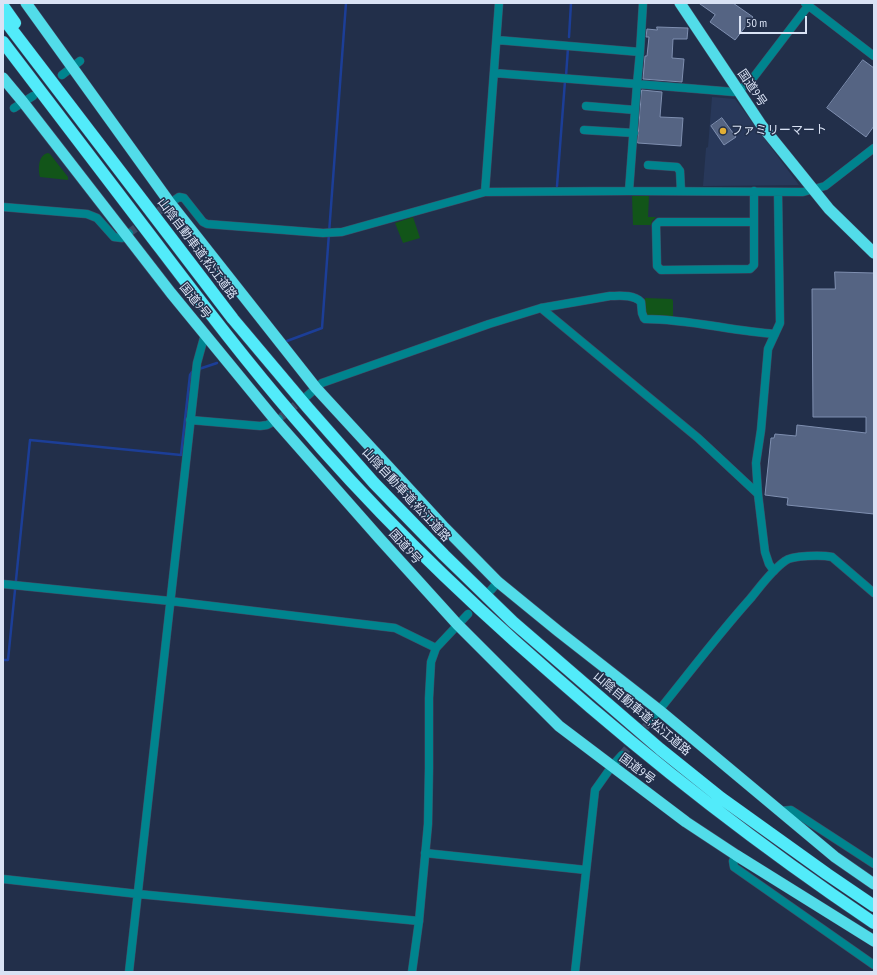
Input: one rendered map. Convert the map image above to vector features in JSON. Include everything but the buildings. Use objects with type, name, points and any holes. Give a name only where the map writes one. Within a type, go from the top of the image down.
[{"type":"highway","points":[[26,3],[76,64],[168,204],[316,388],[442,526],[494,586],[558,631],[659,710],[835,858],[874,884]]},
{"type":"highway","name":"国道9号","points":[[680,3],[762,126],[829,210],[874,253]]},
{"type":"highway","points":[[3,6],[83,116],[107,154]]},
{"type":"highway","name":"山陰自動車道;松江道路","points":[[3,18],[233,319],[374,483],[444,555],[513,622],[660,749],[721,798],[874,906]]},
{"type":"highway","points":[[3,42],[223,332],[296,419],[364,494],[433,566],[505,633],[651,759],[716,811],[821,888],[874,923]]},
{"type":"highway","points":[[3,52],[54,109]]},
{"type":"highway","name":"国道9号","points":[[3,78],[19,105],[128,234],[205,334],[380,540],[457,624],[559,726],[686,822],[874,941]]},
{"type":"street","points":[[484,192],[499,3]]},
{"type":"street","points":[[629,191],[643,3]]},
{"type":"street","points":[[494,73],[734,92],[750,82],[806,4],[874,56]]},
{"type":"street","points":[[497,40],[640,52]]},
{"type":"street","points":[[62,75],[76,64]]},
{"type":"street","points":[[19,105],[33,96]]},
{"type":"street","points":[[586,106],[635,110]]},
{"type":"street","points":[[584,130],[634,133]]},
{"type":"street","points":[[168,204],[179,197],[184,198],[203,222],[207,224],[323,233],[342,232],[484,192],[804,192],[826,186],[874,148]]},
{"type":"street","points":[[648,165],[677,167],[680,171],[680,191]]},
{"type":"street","points":[[754,191],[754,222],[754,265],[750,269],[661,270],[657,266],[656,225],[659,222],[754,222]]},
{"type":"street","points":[[774,571],[769,564],[765,552],[756,463],[761,430],[768,349],[780,323],[778,192]]},
{"type":"street","points":[[3,207],[92,215],[100,221],[114,237],[122,238],[128,234]]},
{"type":"street","points":[[307,396],[322,383],[489,324],[541,308],[610,296],[637,298],[641,304],[642,316],[646,319],[669,319],[751,332],[775,334]]},
{"type":"street","points":[[541,308],[698,438],[758,494]]},
{"type":"street","points":[[129,972],[190,420],[197,363],[205,334]]},
{"type":"street","points":[[190,420],[260,426],[267,425],[278,420]]},
{"type":"street","points":[[651,720],[734,617],[774,571],[786,560],[795,558],[832,557],[874,593]]},
{"type":"street","points":[[3,584],[170,601],[395,628],[436,648]]},
{"type":"street","points":[[412,972],[419,921],[429,802],[429,674],[436,648],[468,614]]},
{"type":"street","points":[[575,972],[595,790],[622,755]]},
{"type":"street","points":[[780,812],[791,810],[874,864]]},
{"type":"street","points":[[425,853],[586,870]]},
{"type":"street","points":[[736,855],[733,861],[734,867],[874,965]]},
{"type":"street","points":[[3,880],[419,921]]},
{"type":"shaded area","points":[[712,97],[735,99],[799,185],[703,186]]},
{"type":"green space","points":[[48,153],[68,177],[68,180],[40,177],[39,166],[42,156]]},
{"type":"green space","points":[[632,196],[649,196],[648,217],[656,217],[652,221],[651,225],[633,225]]},
{"type":"green space","points":[[413,217],[420,238],[403,243],[395,223]]},
{"type":"green space","points":[[645,298],[672,299],[673,317],[650,317],[644,313]]},
{"type":"waterway","points":[[287,341],[322,328],[346,3]]},
{"type":"waterway","points":[[569,37],[571,3]]},
{"type":"waterway","points":[[566,76],[568,48]]},
{"type":"waterway","points":[[557,186],[565,81]]},
{"type":"waterway","points":[[199,369],[217,363]]},
{"type":"waterway","points":[[3,660],[8,660],[30,440],[181,455],[190,375],[192,372]]},
{"type":"tunnel","points":[[129,233],[166,206]]},
{"type":"tunnel","points":[[280,418],[304,398]]},
{"type":"tunnel","points":[[622,755],[651,720]]},
{"type":"place","name":"ファミリーマート","points":[[723,131]]}]
